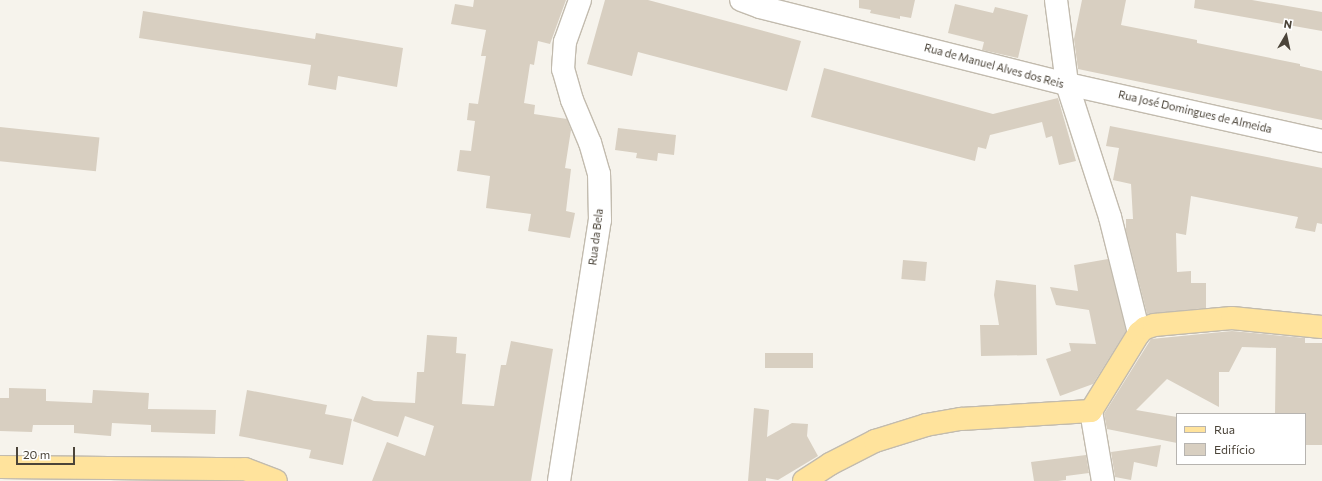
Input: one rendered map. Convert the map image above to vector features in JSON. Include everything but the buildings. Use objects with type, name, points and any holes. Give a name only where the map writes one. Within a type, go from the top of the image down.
[{"type":"main road","points":[[804,481],[830,464],[875,441],[926,425],[962,419],[1091,411],[1139,333],[1154,325],[1224,318],[1322,327]]},
{"type":"main road","points":[[0,466],[245,469],[276,481]]},
{"type":"street","name":"Rua da Bela","points":[[559,481],[600,220],[599,174],[590,143],[572,100],[564,69],[565,42],[580,0]]},
{"type":"street","points":[[1056,0],[1067,84]]},
{"type":"street","name":"Rua de Manuel Alves dos Reis","points":[[752,2],[1067,84],[1110,217],[1139,333]]},
{"type":"street","name":"Rua José Domingues de Almeida","points":[[1067,84],[1322,141]]},
{"type":"street","points":[[1091,411],[1103,481]]}]
